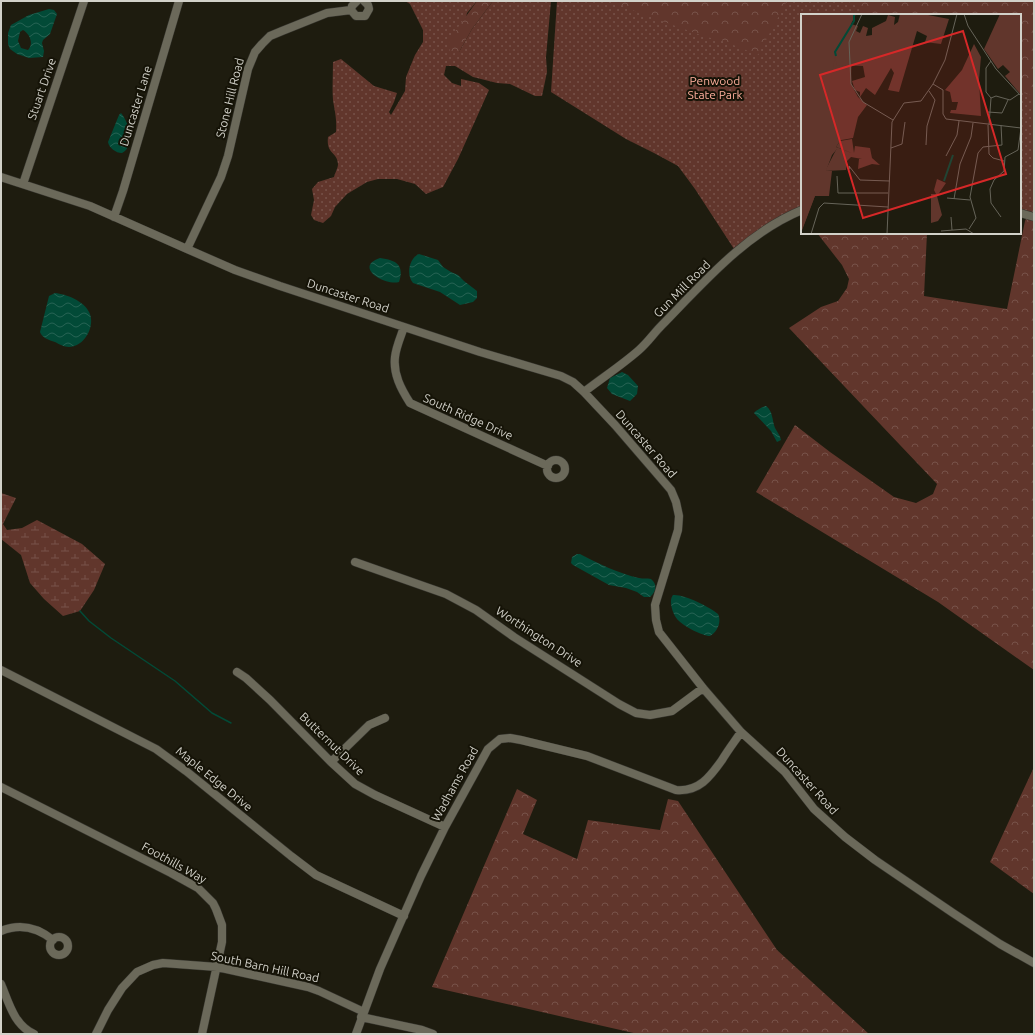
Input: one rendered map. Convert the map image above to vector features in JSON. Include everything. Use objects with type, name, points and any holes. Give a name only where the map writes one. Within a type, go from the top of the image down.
[{"type":"street","name":"Stuart Drive","points":[[24,184],[84,1]]},
{"type":"street","name":"Duncaster Lane","points":[[114,216],[123,191],[179,1]]},
{"type":"street","points":[[351,10],[352,6],[357,1]]},
{"type":"street","name":"Stone Hill Road","points":[[187,250],[221,177],[228,156],[248,69],[255,52],[270,36],[327,12],[351,10],[356,16],[365,16],[369,9],[368,5],[364,1]]},
{"type":"street","name":"Duncaster Road","points":[[1,177],[90,206],[235,270],[480,352],[560,376],[573,382],[620,431],[671,490],[676,502],[679,516],[678,530],[655,605],[656,620],[660,632],[703,688],[741,732],[785,772],[814,809],[844,837],[953,913],[1000,944],[1034,963]]},
{"type":"street","name":"Gun Mill Road","points":[[584,392],[640,349],[692,294],[736,252],[765,228],[801,210]]},
{"type":"street","points":[[1021,213],[1034,217]]},
{"type":"street","name":"South Ridge Drive","points":[[404,327],[395,357],[396,376],[403,393],[410,404],[548,466]]},
{"type":"street","name":"Worthington Drive","points":[[355,562],[446,594],[476,610],[514,637],[619,704],[636,713],[650,715],[672,711],[703,688]]},
{"type":"street","name":"Maple Edge Drive","points":[[1,670],[156,750],[186,771],[316,875],[404,916]]},
{"type":"street","name":"Butternut Drive","points":[[237,672],[246,678],[270,700],[331,762],[355,784],[362,789],[445,827]]},
{"type":"street","points":[[331,762],[368,725],[385,718]]},
{"type":"street","name":"Wadhams Road","points":[[356,1034],[380,969],[421,876],[445,827],[488,749],[500,739],[516,739],[587,756],[676,790],[680,790],[697,787],[704,783],[741,732]]},
{"type":"street","name":"Foothills Way","points":[[1,787],[171,873],[198,888],[212,902],[222,925],[222,942],[202,1034]]},
{"type":"street","points":[[1,931],[16,926],[29,927],[46,934],[53,940]]},
{"type":"street","name":"South Barn Hill Road","points":[[96,1034],[108,1010],[122,988],[133,976],[144,968],[163,963],[217,967],[319,990],[362,1015],[434,1034]]},
{"type":"street","points":[[1,984],[13,1014],[24,1028],[34,1034]]},
{"type":"green space","points":[[405,1],[477,1],[467,13],[459,52],[472,29],[493,1],[551,1],[546,57],[547,72],[542,96],[535,96],[510,84],[497,83],[473,77],[455,66],[446,66],[444,75],[452,83],[461,86],[461,79],[479,83],[489,90],[458,159],[443,187],[426,194],[415,184],[397,179],[378,179],[367,182],[347,194],[335,207],[331,216],[323,223],[314,220],[311,215],[314,200],[312,189],[318,182],[334,177],[338,166],[336,157],[330,150],[328,143],[328,137],[336,132],[333,100],[333,62],[341,59],[374,86],[397,93],[389,112],[391,115],[405,91],[406,77],[415,55],[423,42],[423,30],[410,4]]},
{"type":"green space","points":[[477,1],[493,1],[472,29],[459,52],[450,54],[449,41],[451,37]]},
{"type":"green space","name":"Penwood State Park","points":[[557,1],[1034,1],[1034,217],[1021,213],[1021,14],[801,14],[801,211],[736,252],[695,189],[678,166],[626,139],[551,92]]},
{"type":"green space","points":[[612,1],[787,1],[758,55],[721,40],[706,37],[637,12]]},
{"type":"green space","points":[[847,1],[1034,1],[1034,96],[1021,92],[1021,14],[870,14]]},
{"type":"green space","points":[[1034,202],[1034,670],[938,602],[756,492],[795,425],[830,452],[894,497],[916,503],[933,494],[937,484],[789,328],[821,307],[838,301],[847,288],[849,279],[842,265],[818,234],[927,234],[924,296],[1007,309],[1025,221]]},
{"type":"green space","points":[[1,493],[16,498],[3,524],[7,530],[22,528],[37,520],[82,544],[105,564],[94,590],[80,611],[63,616],[44,599],[30,583],[21,555],[1,539]]},
{"type":"green space","points":[[1034,767],[1034,894],[990,862]]},
{"type":"green space","points":[[517,789],[537,800],[523,834],[577,859],[588,820],[660,830],[668,799],[678,801],[777,950],[869,1034],[638,1034],[432,987]]},
{"type":"water","points":[[49,9],[54,10],[57,14],[50,34],[43,40],[42,43],[44,51],[43,57],[29,58],[17,54],[10,49],[8,44],[8,33],[11,25],[29,15]],"holes":[[[23,30],[31,42],[28,50],[21,48],[18,41],[20,32]]]},
{"type":"water","points":[[121,113],[129,128],[130,134],[129,145],[122,153],[113,150],[108,142]]},
{"type":"water","points":[[419,254],[438,260],[443,267],[458,275],[477,291],[477,298],[473,302],[460,305],[440,292],[413,283],[409,271],[413,259]]},
{"type":"water","points":[[380,258],[390,260],[400,267],[401,276],[399,282],[380,279],[370,271],[372,262]]},
{"type":"water","points":[[55,293],[79,301],[87,308],[91,317],[88,334],[75,346],[69,347],[62,345],[42,336],[40,332],[49,296]]},
{"type":"water","points":[[622,372],[628,375],[638,386],[637,394],[630,401],[612,394],[607,388],[610,378]]},
{"type":"water","points":[[766,406],[771,413],[775,428],[781,438],[781,440],[777,442],[771,431],[754,413]]},
{"type":"water","points":[[577,554],[624,574],[651,579],[655,584],[655,591],[650,597],[644,597],[637,592],[626,588],[609,585],[573,565],[571,563],[572,557]]},
{"type":"water","points":[[673,595],[678,595],[697,602],[718,614],[719,623],[715,632],[710,636],[707,636],[698,633],[681,623],[675,616],[672,608],[671,601]]},
{"type":"waterway","points":[[80,611],[89,621],[111,638],[175,681],[212,713],[231,723]]}]
